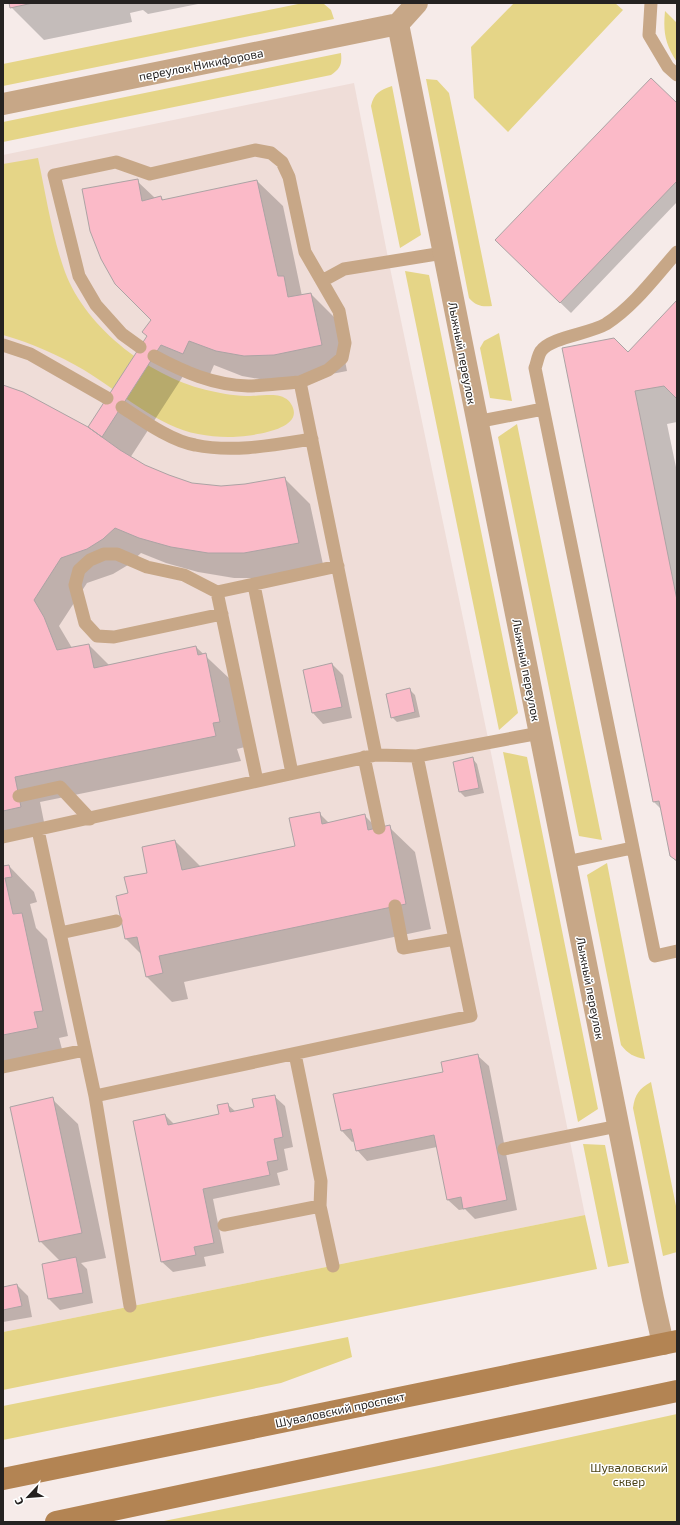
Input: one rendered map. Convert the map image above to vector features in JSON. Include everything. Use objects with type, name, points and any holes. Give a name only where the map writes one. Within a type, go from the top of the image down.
[{"type":"street","points":[[398,24],[417,3]]},
{"type":"street","name":"переулок Никифорова","points":[[3,104],[398,24]]},
{"type":"street","name":"Лыжный переулок","points":[[398,24],[476,422],[540,733],[618,1126],[670,1342]]},
{"type":"street","name":"Шуваловский проспект","points":[[3,1479],[670,1342]]},
{"type":"street","points":[[56,1522],[677,1391]]},
{"type":"lane","points":[[651,3],[649,35],[668,67],[677,75]]},
{"type":"lane","points":[[140,347],[122,334],[96,305],[79,276],[54,175],[116,162],[150,174],[255,150],[271,153],[282,162],[289,177],[305,252],[339,311],[346,343],[342,358],[328,370],[300,382],[248,386],[214,382],[183,372],[154,356]]},
{"type":"lane","points":[[677,252],[630,304],[605,324],[584,334],[555,340],[541,351],[535,368],[655,956],[677,951]]},
{"type":"lane","points":[[322,281],[344,269],[443,253]]},
{"type":"lane","points":[[3,346],[30,354],[107,398]]},
{"type":"lane","points":[[300,382],[338,566],[370,756],[379,828]]},
{"type":"lane","points":[[122,407],[160,431],[194,445],[228,448],[258,447],[312,440]]},
{"type":"lane","points":[[476,422],[543,409]]},
{"type":"lane","points":[[222,614],[114,637],[97,636],[85,623],[76,585],[79,570],[90,560],[104,554],[117,554],[147,567],[184,575],[217,592],[338,566]]},
{"type":"lane","points":[[254,584],[292,773]]},
{"type":"lane","points":[[217,592],[257,781]]},
{"type":"lane","points":[[3,837],[370,756],[417,756],[540,733]]},
{"type":"lane","points":[[95,1096],[471,1016],[417,756]]},
{"type":"lane","points":[[19,796],[60,787],[90,819]]},
{"type":"lane","points":[[38,830],[95,1096],[130,1306]]},
{"type":"lane","points":[[566,862],[632,848]]},
{"type":"lane","points":[[395,906],[403,948],[455,939]]},
{"type":"lane","points":[[60,933],[116,921]]},
{"type":"lane","points":[[3,1067],[85,1050]]},
{"type":"lane","points":[[296,1054],[321,1181],[320,1206],[333,1266]]},
{"type":"lane","points":[[504,1149],[618,1126]]},
{"type":"lane","points":[[224,1225],[320,1206]]},
{"type":"shaded area","points":[[354,83],[389,263],[585,1215],[3,1332],[3,155]]},
{"type":"green space","points":[[303,3],[324,4],[331,10],[334,19],[3,86],[3,64]]},
{"type":"green space","points":[[514,3],[615,3],[623,10],[508,132],[474,98],[471,47]]},
{"type":"green space","points":[[665,11],[677,23],[677,62],[667,43],[664,25]]},
{"type":"green space","points":[[341,53],[340,66],[331,75],[3,142],[3,122]]},
{"type":"green space","points":[[426,79],[437,80],[449,93],[492,306],[479,305],[474,303],[469,298]]},
{"type":"green space","points":[[392,86],[421,235],[400,248],[371,106],[378,93]]},
{"type":"green space","points":[[38,158],[53,230],[65,272],[75,293],[105,332],[145,363],[189,385],[231,395],[273,395],[285,398],[290,402],[293,408],[293,416],[289,423],[270,432],[235,437],[209,436],[184,430],[154,416],[97,378],[64,359],[35,346],[3,335],[3,164]]},
{"type":"green space","points":[[405,271],[429,275],[518,713],[499,730]]},
{"type":"green space","points":[[499,333],[512,401],[490,398],[480,348],[484,341]]},
{"type":"green space","points":[[517,424],[602,840],[579,836],[498,437]]},
{"type":"green space","points":[[503,752],[527,757],[598,1109],[578,1122]]},
{"type":"green space","points":[[607,863],[645,1059],[632,1055],[621,1045],[587,875]]},
{"type":"green space","points":[[651,1082],[677,1211],[677,1252],[663,1256],[633,1108],[638,1092]]},
{"type":"green space","points":[[583,1144],[605,1145],[629,1263],[608,1267]]},
{"type":"green space","points":[[585,1215],[597,1269],[3,1390],[3,1332]]},
{"type":"green space","points":[[348,1337],[352,1357],[281,1383],[3,1440],[3,1406]]},
{"type":"green space","name":"Шуваловский сквер","points":[[677,1414],[677,1522],[159,1522],[434,1467]]},
{"type":"building","points":[[9,3],[33,3],[10,8]]},
{"type":"building","points":[[651,78],[677,103],[677,181],[560,303],[495,240]]},
{"type":"building","points":[[138,179],[142,201],[161,196],[162,200],[257,180],[278,276],[284,276],[288,297],[311,293],[322,345],[274,355],[244,356],[216,351],[189,341],[183,354],[161,345],[102,437],[88,427],[147,336],[142,332],[151,320],[115,284],[101,259],[90,231],[82,189]]},
{"type":"building","points":[[677,300],[677,399],[664,386],[635,391],[677,600],[677,861],[670,856],[659,801],[653,802],[562,348],[614,338],[628,352]]},
{"type":"building","points":[[3,385],[23,392],[88,427],[120,450],[145,465],[192,483],[221,486],[245,484],[285,477],[299,543],[244,553],[208,553],[171,547],[139,538],[115,528],[103,539],[87,549],[61,558],[34,600],[44,617],[57,650],[89,644],[94,668],[196,646],[198,655],[206,653],[220,722],[213,723],[216,736],[15,777],[21,807],[3,811]]},
{"type":"building","points":[[332,663],[342,707],[312,713],[303,670]]},
{"type":"building","points":[[410,688],[415,712],[391,718],[386,694]]},
{"type":"building","points":[[473,757],[479,788],[459,792],[453,762]]},
{"type":"building","points":[[320,812],[322,824],[365,814],[368,830],[390,825],[406,904],[159,956],[163,973],[146,977],[137,937],[125,939],[116,896],[128,893],[124,877],[147,873],[142,847],[175,840],[182,870],[295,846],[289,818]]},
{"type":"building","points":[[9,865],[12,877],[5,878],[13,914],[22,913],[43,1011],[34,1012],[38,1028],[3,1035],[3,866]]},
{"type":"building","points":[[478,1054],[507,1200],[463,1209],[461,1197],[447,1200],[434,1135],[356,1151],[351,1129],[341,1131],[333,1094],[443,1072],[441,1062]]},
{"type":"building","points":[[275,1095],[283,1137],[274,1139],[278,1160],[267,1162],[270,1175],[203,1189],[214,1243],[194,1247],[196,1255],[161,1262],[133,1121],[165,1114],[168,1125],[219,1114],[217,1105],[228,1103],[230,1112],[254,1107],[252,1099]]},
{"type":"building","points":[[53,1097],[82,1233],[39,1242],[10,1107]]},
{"type":"building","points":[[76,1257],[83,1293],[48,1299],[42,1264]]},
{"type":"building","points":[[17,1284],[22,1306],[3,1310],[3,1287]]}]
